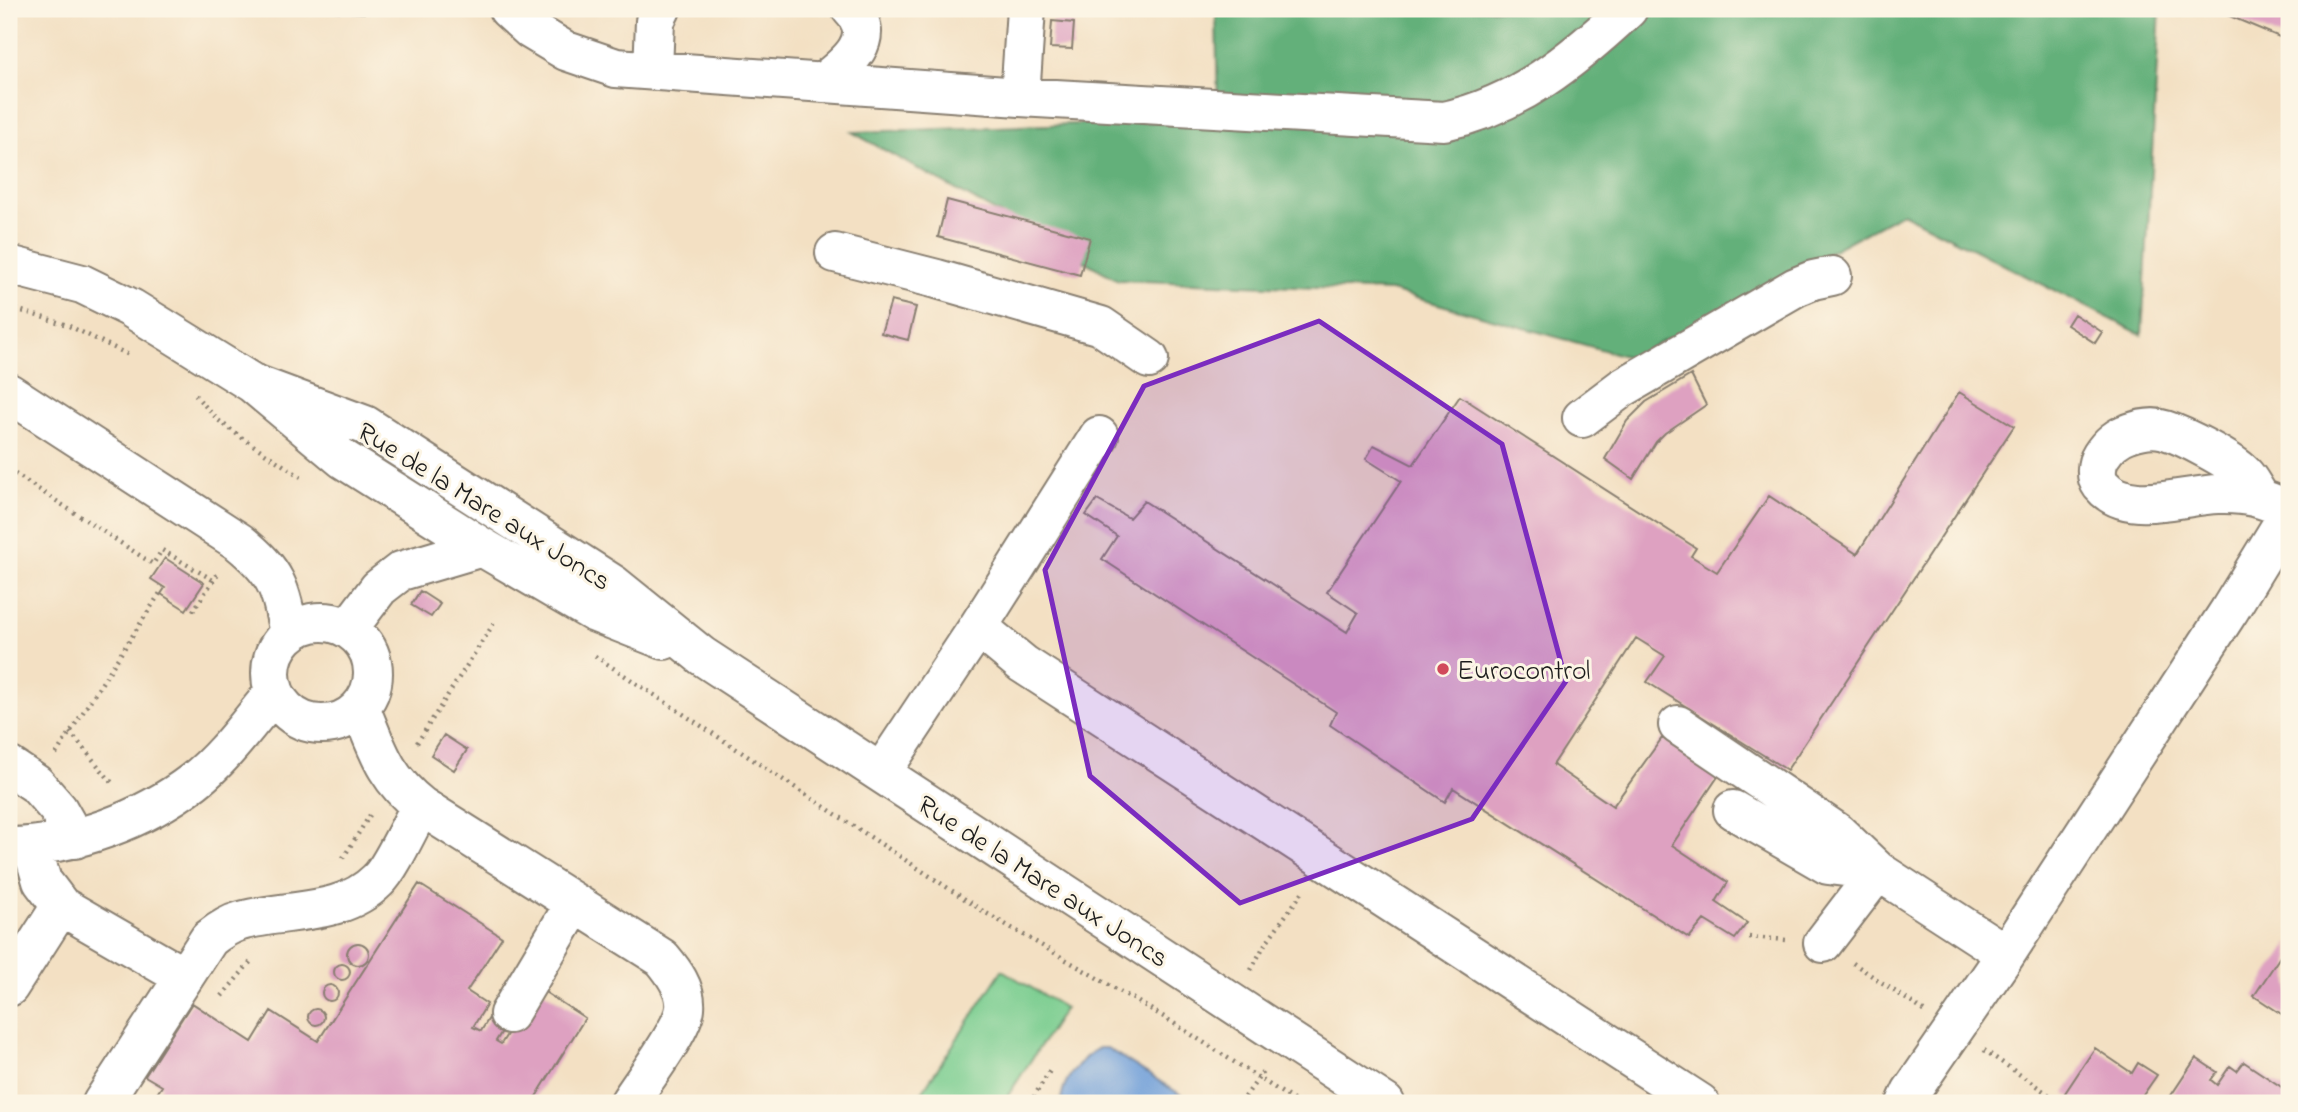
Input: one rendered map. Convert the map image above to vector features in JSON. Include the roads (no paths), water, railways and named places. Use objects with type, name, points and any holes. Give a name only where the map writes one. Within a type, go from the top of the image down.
[{"type":"street","points":[[508,9],[531,30],[566,51],[617,68],[1020,97],[1444,121],[1475,114],[1508,100],[1594,40],[1628,9]]},
{"type":"street","points":[[653,70],[655,21],[661,9]]},
{"type":"street","points":[[822,83],[848,62],[859,46],[862,29],[858,16],[851,9]]},
{"type":"street","points":[[1020,97],[1026,9]]},
{"type":"street","points":[[835,253],[1101,326],[1149,359]]},
{"type":"street","name":"Rue de la Mare aux Joncs","points":[[9,265],[82,284],[131,308],[252,383],[344,459],[482,547],[593,612],[702,656]]},
{"type":"street","points":[[1582,418],[1622,388],[1796,287],[1832,276]]},
{"type":"street","name":"Rue de la Mare aux Joncs","points":[[252,383],[365,425],[614,585],[702,656],[1385,1103]]},
{"type":"street","points":[[9,393],[239,542],[261,560],[274,579],[289,634]]},
{"type":"street","points":[[881,773],[978,627],[1099,436]]},
{"type":"street","points":[[1904,1100],[2007,954],[2221,623],[2279,506]]},
{"type":"street","points":[[348,629],[379,588],[401,571],[482,547]]},
{"type":"street","points":[[318,621],[334,623],[348,629],[362,641],[370,656],[373,674],[369,692],[360,707],[346,718],[329,723],[312,723],[295,716],[283,706],[274,692],[272,661],[278,646],[302,625],[318,621]]},
{"type":"street","points":[[978,627],[1023,664],[1700,1103]]},
{"type":"street","points":[[184,977],[61,906],[21,847],[75,839],[139,815],[162,803],[196,779],[224,752],[274,692]]},
{"type":"street","points":[[360,707],[393,780],[421,806],[662,958],[674,972],[682,990],[685,1007],[680,1023],[629,1103]]},
{"type":"street","points":[[1678,725],[1838,834],[1878,871],[2007,954]]},
{"type":"street","points":[[22,775],[58,809],[75,839]]},
{"type":"street","points":[[102,1103],[209,939],[224,927],[242,921],[335,905],[358,896],[380,879],[421,806]]},
{"type":"street","points":[[1734,810],[1828,865],[1878,871]]},
{"type":"street","points":[[1823,943],[1878,871]]},
{"type":"street","points":[[509,1014],[575,903]]},
{"type":"street","points":[[9,987],[61,906]]},
{"type":"water","points":[[1099,1048],[1107,1048],[1194,1103],[1062,1103],[1064,1087],[1073,1071]]},
{"type":"place","name":"Eurocontrol","points":[[1443,669]]}]
